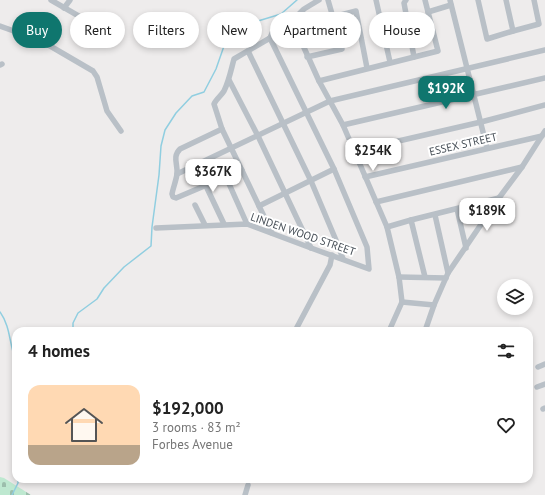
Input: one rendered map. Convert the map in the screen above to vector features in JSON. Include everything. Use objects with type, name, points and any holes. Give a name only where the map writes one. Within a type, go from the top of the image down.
[{"type":"street","points":[[51,0],[71,12]]},
{"type":"street","points":[[64,8],[70,0]]},
{"type":"street","points":[[301,12],[319,0]]},
{"type":"street","points":[[328,0],[332,12]]},
{"type":"street","points":[[376,0],[390,62]]},
{"type":"street","points":[[406,0],[404,3],[414,57]]},
{"type":"street","points":[[425,0],[428,12],[451,2],[487,148]]},
{"type":"street","points":[[478,0],[487,39],[539,24],[534,0]]},
{"type":"street","points":[[506,0],[512,31]]},
{"type":"street","points":[[0,26],[45,44],[93,71],[107,111],[120,131]]},
{"type":"street","points":[[361,37],[367,68]]},
{"type":"street","points":[[270,38],[234,59],[229,80],[223,92],[214,104],[222,129],[272,233]]},
{"type":"street","points":[[318,81],[438,51],[435,39]]},
{"type":"street","points":[[259,206],[334,169],[275,48]]},
{"type":"street","points":[[303,48],[318,81],[343,125],[387,227],[399,278],[402,302],[391,327]]},
{"type":"street","points":[[307,57],[342,48]]},
{"type":"street","points":[[177,174],[330,101],[467,70],[545,50]]},
{"type":"street","points":[[248,51],[310,181],[343,259]]},
{"type":"street","points":[[343,125],[545,78]]},
{"type":"street","points":[[229,80],[258,136],[311,248]]},
{"type":"street","points":[[355,151],[481,122],[545,105]]},
{"type":"street","points":[[222,129],[176,152],[175,157],[177,174],[172,194],[176,198],[242,170]]},
{"type":"street","points":[[426,327],[447,275],[499,198],[522,167],[543,134]]},
{"type":"street","name":"ESSEX STREET","points":[[365,177],[543,134]]},
{"type":"street","points":[[376,202],[522,167]]},
{"type":"street","name":"LINDEN WOOD STREET","points":[[156,228],[248,224],[369,269],[368,247],[334,169]]},
{"type":"street","points":[[226,177],[248,224]]},
{"type":"street","points":[[206,186],[224,224]]},
{"type":"street","points":[[387,227],[499,198]]},
{"type":"street","points":[[195,205],[205,225]]},
{"type":"street","points":[[457,209],[466,248]]},
{"type":"street","points":[[435,215],[447,275]]},
{"type":"street","points":[[411,220],[425,277]]},
{"type":"street","points":[[297,327],[330,265],[332,255]]},
{"type":"street","points":[[399,278],[447,275]]},
{"type":"street","points":[[402,302],[434,305]]},
{"type":"street","points":[[538,367],[545,364]]},
{"type":"street","points":[[538,387],[545,384]]},
{"type":"street","points":[[245,495],[248,485]]},
{"type":"green space","points":[[0,477],[4,478],[31,495],[0,495]]},
{"type":"waterway","points":[[73,327],[73,323],[78,313],[97,299],[104,288],[124,267],[151,246],[161,146],[165,130],[176,113],[192,96],[204,92],[216,69],[224,46],[258,21],[281,14],[297,0]]},
{"type":"waterway","points":[[0,312],[4,318],[8,330],[12,349]]},
{"type":"waterway","points":[[12,495],[18,483]]}]
